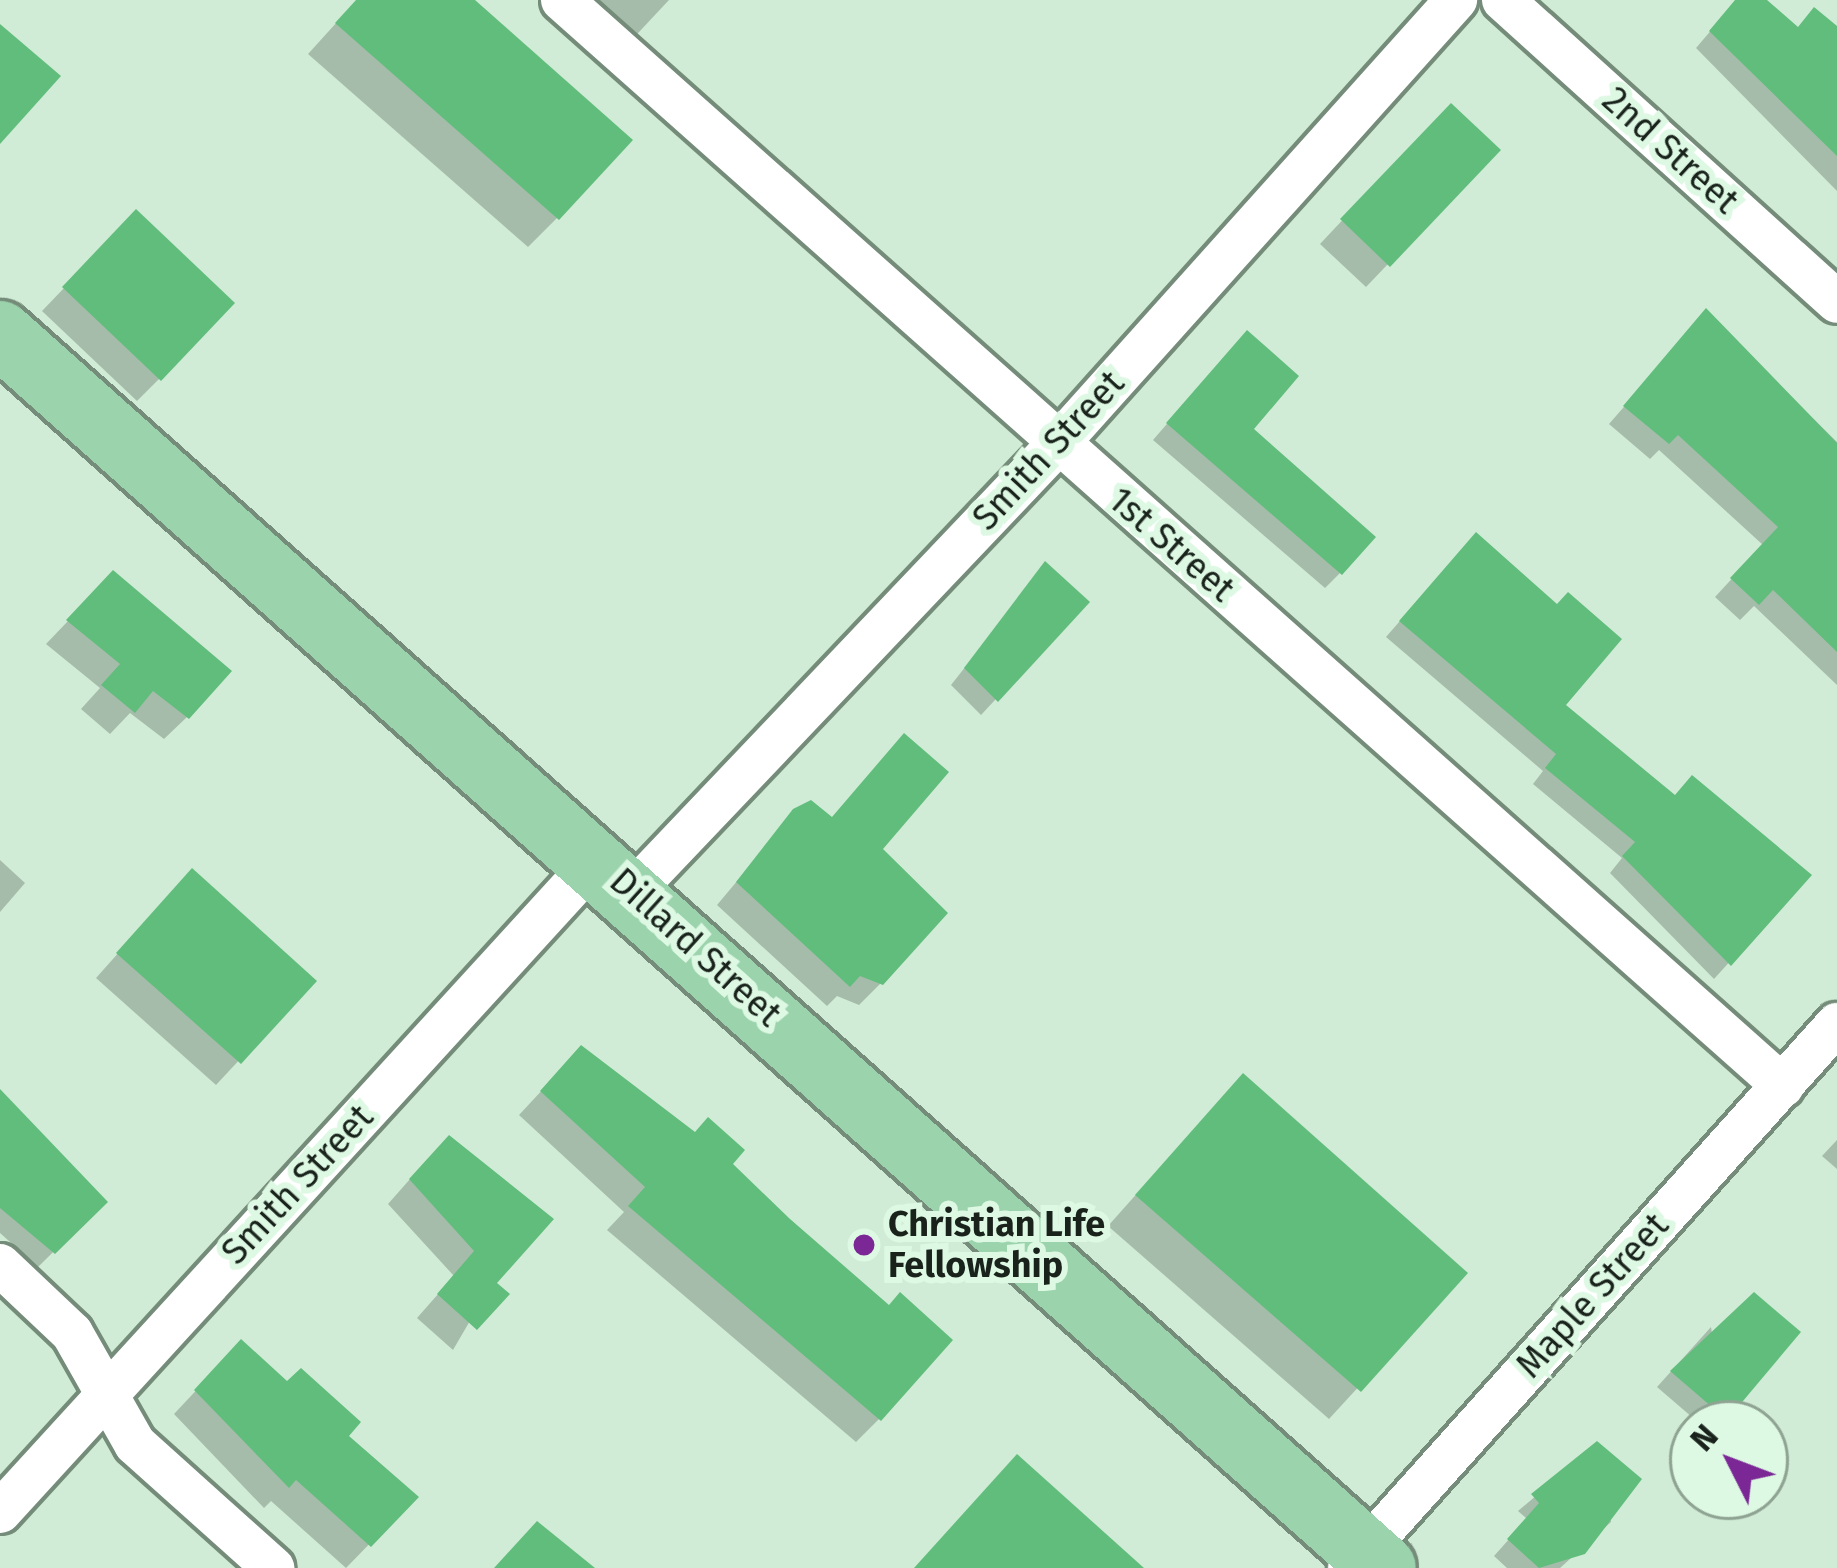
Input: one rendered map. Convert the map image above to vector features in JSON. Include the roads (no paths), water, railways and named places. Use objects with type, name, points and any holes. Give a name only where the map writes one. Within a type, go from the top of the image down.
[{"type":"main road","name":"Dillard Street","points":[[0,334],[615,875],[1366,1562]]},
{"type":"street","name":"1st Street","points":[[562,0],[1783,1086]]},
{"type":"street","name":"Smith Street","points":[[0,1512],[107,1392],[615,875],[1057,445],[1456,0]]},
{"type":"street","name":"2nd Street","points":[[1503,0],[1837,302]]},
{"type":"street","name":"Maple Street","points":[[1366,1562],[1837,1024]]},
{"type":"street","points":[[0,1265],[72,1334],[135,1444],[273,1568]]},
{"type":"place","name":"Christian Life Fellowship","points":[[864,1245]]}]
